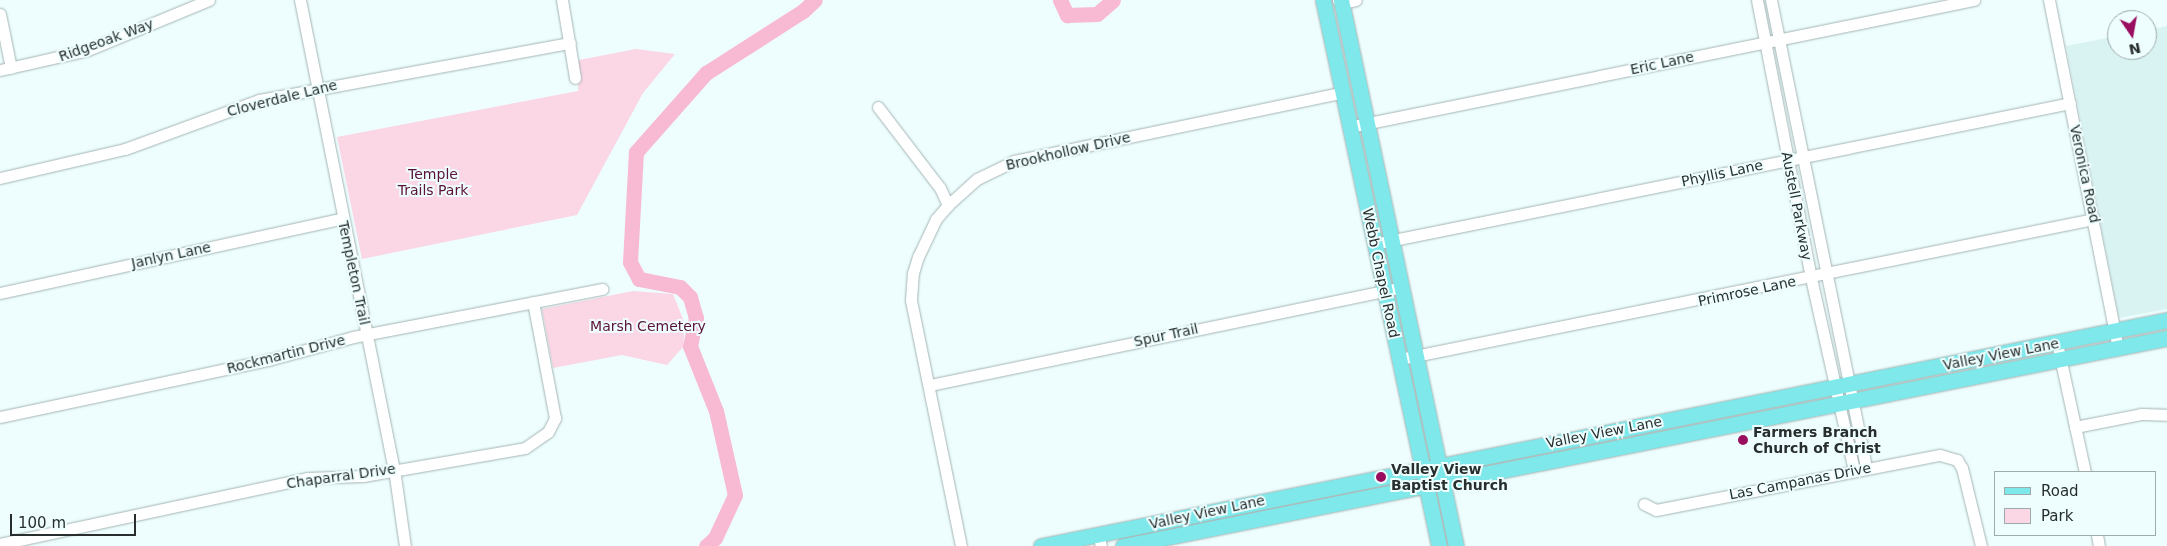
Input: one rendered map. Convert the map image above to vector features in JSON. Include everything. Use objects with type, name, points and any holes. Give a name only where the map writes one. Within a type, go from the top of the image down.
[{"type":"main road","name":"Webb Chapel Road","points":[[1323,0],[1439,546]]},
{"type":"main road","name":"Webb Chapel Road","points":[[1344,1],[1367,124],[1394,241],[1456,546]]},
{"type":"main road","name":"Valley View Lane","points":[[1041,546],[1100,540],[1422,467],[2167,320]]},
{"type":"main road","name":"Valley View Lane","points":[[1123,546],[2167,338]]},
{"type":"main road","points":[[1580,437],[1584,453]]},
{"type":"street","name":"Ridgeoak Way","points":[[5,69],[88,50],[193,3],[209,0]]},
{"type":"street","name":"Templeton Trail","points":[[300,0],[316,88],[394,469],[405,546]]},
{"type":"street","points":[[562,0],[575,78]]},
{"type":"street","name":"Austell Parkway","points":[[1757,0],[1811,278],[1845,402],[1866,468]]},
{"type":"street","name":"Austell Parkway","points":[[1771,0],[1825,275],[1841,385]]},
{"type":"street","name":"Eric Lane","points":[[1349,127],[1974,0]]},
{"type":"street","name":"Veronica Road","points":[[2048,0],[2094,219],[2118,348]]},
{"type":"street","points":[[0,14],[5,69]]},
{"type":"street","name":"Cloverdale Lane","points":[[0,178],[125,149],[228,110],[316,88],[570,43]]},
{"type":"street","name":"Brookhollow Drive","points":[[961,546],[930,385],[913,314],[911,285],[926,239],[948,205],[977,179],[1014,161],[1343,92]]},
{"type":"street","name":"Phyllis Lane","points":[[1374,244],[2070,104]]},
{"type":"street","points":[[878,106],[940,188],[948,205]]},
{"type":"street","name":"Janlyn Lane","points":[[0,293],[343,218]]},
{"type":"street","name":"Primrose Lane","points":[[1400,359],[1418,357],[1811,278],[2094,219]]},
{"type":"street","name":"Spur Trail","points":[[930,385],[1402,287]]},
{"type":"street","name":"Rockmartin Drive","points":[[0,417],[367,336],[602,288]]},
{"type":"street","name":"Chaparral Drive","points":[[0,544],[307,478],[362,476],[525,448],[548,432],[555,418],[533,302]]},
{"type":"street","points":[[2057,343],[2085,471]]},
{"type":"street","name":"Austell Parkway","points":[[1845,402],[1854,470]]},
{"type":"street","points":[[2075,427],[2141,414],[2167,415]]},
{"type":"street","name":"Las Campanas Drive","points":[[1644,504],[1656,510],[1854,470],[1940,455],[1957,460],[1966,481],[1981,546]]},
{"type":"shaded area","points":[[2167,26],[2167,309],[2119,318],[2066,46],[2107,38],[2107,60],[2157,60],[2157,28]]},
{"type":"green space","name":"Temple Trails Park","points":[[636,49],[675,54],[643,93],[577,215],[362,259],[337,137],[578,91],[579,60]]},
{"type":"green space","name":"Marsh Cemetery","points":[[633,291],[673,294],[685,324],[683,347],[667,365],[622,355],[553,368],[542,309]]},
{"type":"waterway","points":[[706,546],[715,538],[735,495],[716,411],[690,346],[696,318],[690,297],[680,287],[639,279],[630,262],[636,152],[706,73],[803,11],[815,0]]},
{"type":"waterway","points":[[1060,0],[1067,15],[1097,14],[1113,0]]},
{"type":"place","name":"Farmers Branch Church of Christ","points":[[1743,440]]},
{"type":"place","name":"Valley View Baptist Church","points":[[1381,477]]}]
